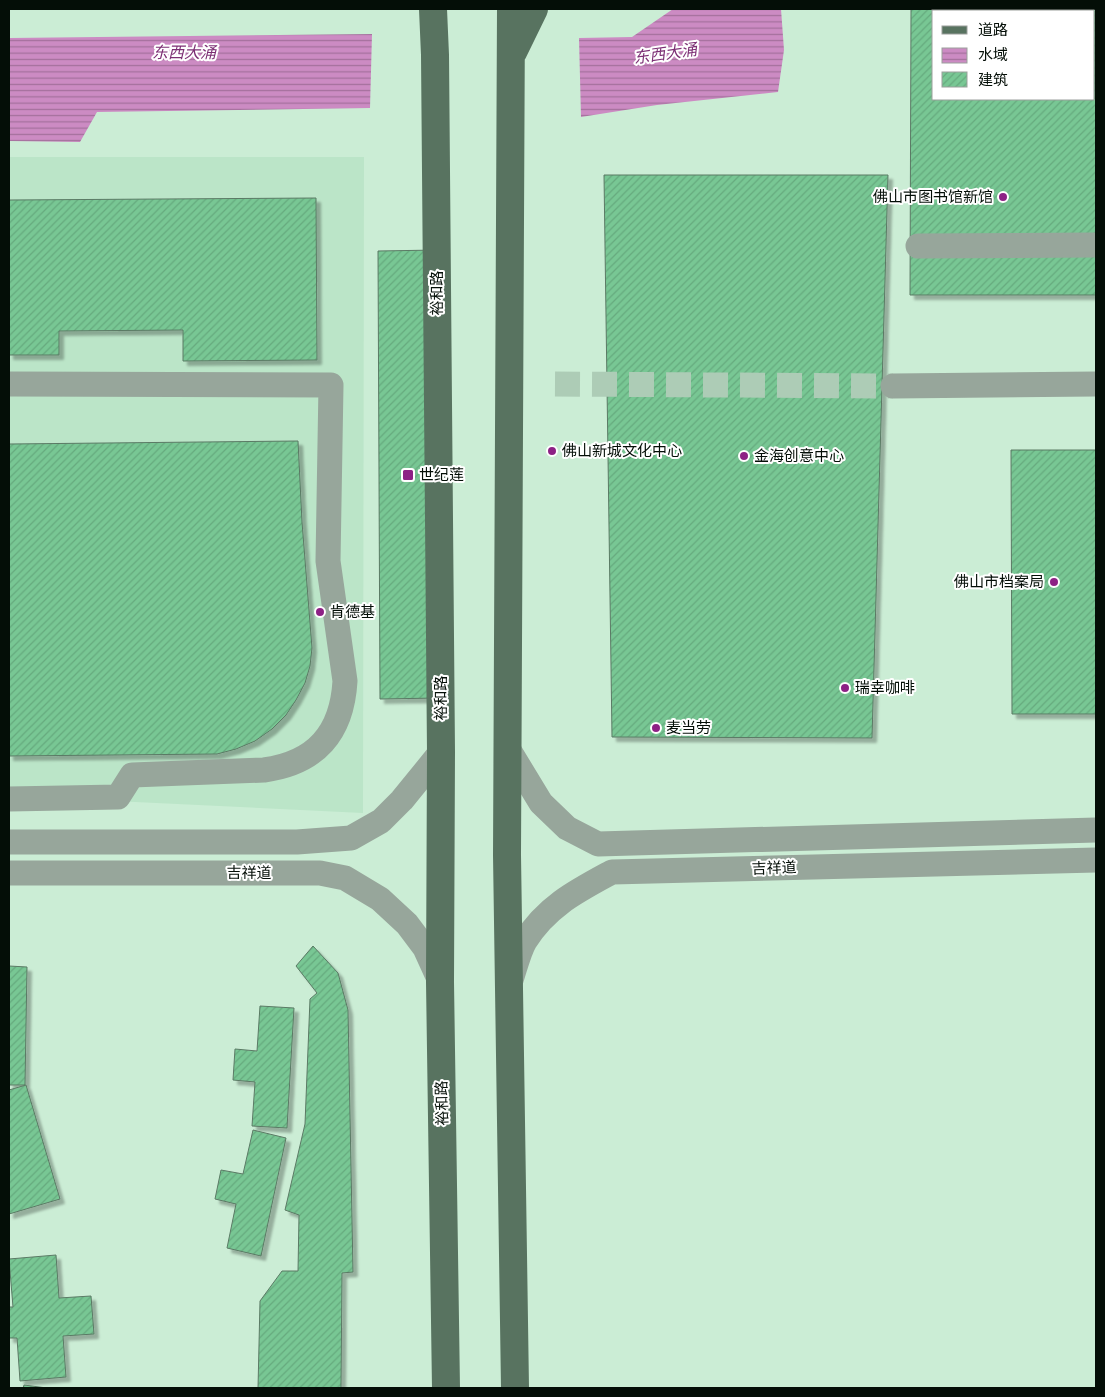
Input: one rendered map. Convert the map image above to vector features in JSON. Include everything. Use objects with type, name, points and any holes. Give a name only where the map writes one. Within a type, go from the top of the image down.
[{"type":"main road","points":[[414,9],[435,54]]},
{"type":"main road","name":"裕和路","points":[[433,9],[435,54],[441,752],[440,982],[446,1388]]},
{"type":"main road","points":[[511,9],[507,855],[515,1388]]},
{"type":"main road","points":[[511,56],[534,9]]},
{"type":"street","points":[[918,246],[1096,245]]},
{"type":"street","points":[[9,384],[331,385],[328,561],[345,681],[340,716],[332,731],[315,750],[295,763],[280,768],[264,770],[132,775],[118,797],[9,799]]},
{"type":"street","points":[[894,386],[1096,384]]},
{"type":"street","name":"吉祥道","points":[[507,747],[541,803],[567,828],[598,844],[1096,830]]},
{"type":"street","name":"吉祥道","points":[[9,842],[297,842],[351,838],[381,821],[402,800],[441,752]]},
{"type":"street","name":"吉祥道","points":[[509,985],[524,942],[547,913],[575,892],[612,872],[1096,860]]},
{"type":"street","name":"吉祥道","points":[[9,873],[320,873],[345,878],[380,899],[407,924],[425,948],[440,982]]},
{"type":"shaded area","points":[[9,157],[364,157],[363,813],[9,796]]},
{"type":"water","name":"东西大涌","points":[[673,9],[781,9],[784,50],[778,92],[657,105],[581,117],[579,38],[632,37]]},
{"type":"water","name":"东西大涌","points":[[372,34],[370,108],[97,112],[80,142],[9,141],[9,38]]},
{"type":"building","name":"佛山市图书馆新馆","points":[[911,9],[1096,9],[1096,295],[910,295]]},
{"type":"building","name":"金海创意中心","points":[[604,175],[888,175],[872,738],[612,737]]},
{"type":"building","points":[[316,198],[317,360],[183,361],[183,330],[59,331],[59,355],[9,355],[9,200]]},
{"type":"building","name":"世纪莲","points":[[437,250],[439,698],[380,699],[378,251]]},
{"type":"building","points":[[298,441],[312,648],[310,666],[305,683],[286,715],[272,729],[255,741],[217,754],[9,756],[9,444]]},
{"type":"building","name":"佛山市档案局","points":[[1011,450],[1096,450],[1096,714],[1012,714]]},
{"type":"building","points":[[313,946],[338,973],[348,1010],[353,1272],[342,1273],[341,1388],[258,1388],[260,1301],[282,1271],[298,1271],[299,1215],[285,1210],[305,1124],[310,999],[317,993],[296,966]]},
{"type":"building","points":[[9,966],[27,967],[25,1085],[9,1085]]},
{"type":"building","points":[[260,1006],[294,1008],[287,1128],[252,1126],[255,1082],[233,1080],[235,1049],[257,1051]]},
{"type":"building","points":[[26,1085],[60,1199],[9,1214],[9,1090]]},
{"type":"building","points":[[253,1130],[286,1138],[261,1256],[227,1248],[236,1204],[215,1199],[221,1170],[243,1174]]},
{"type":"building","points":[[56,1255],[59,1298],[91,1296],[94,1334],[63,1336],[66,1377],[20,1381],[17,1338],[9,1338],[9,1307],[13,1307],[9,1259]]},
{"type":"building","points":[[24,1385],[47,1388],[23,1388]]},
{"type":"tunnel","points":[[555,384],[893,386]]},
{"type":"place","name":"佛山市图书馆新馆","points":[[1003,197]]},
{"type":"place","name":"佛山新城文化中心","points":[[552,451]]},
{"type":"place","name":"金海创意中心","points":[[744,456]]},
{"type":"place","name":"世纪莲","points":[[408,475]]},
{"type":"place","name":"佛山市档案局","points":[[1054,582]]},
{"type":"place","name":"肯德基","points":[[320,612]]},
{"type":"place","name":"瑞幸咖啡","points":[[845,688]]},
{"type":"place","name":"麦当劳","points":[[656,728]]}]
